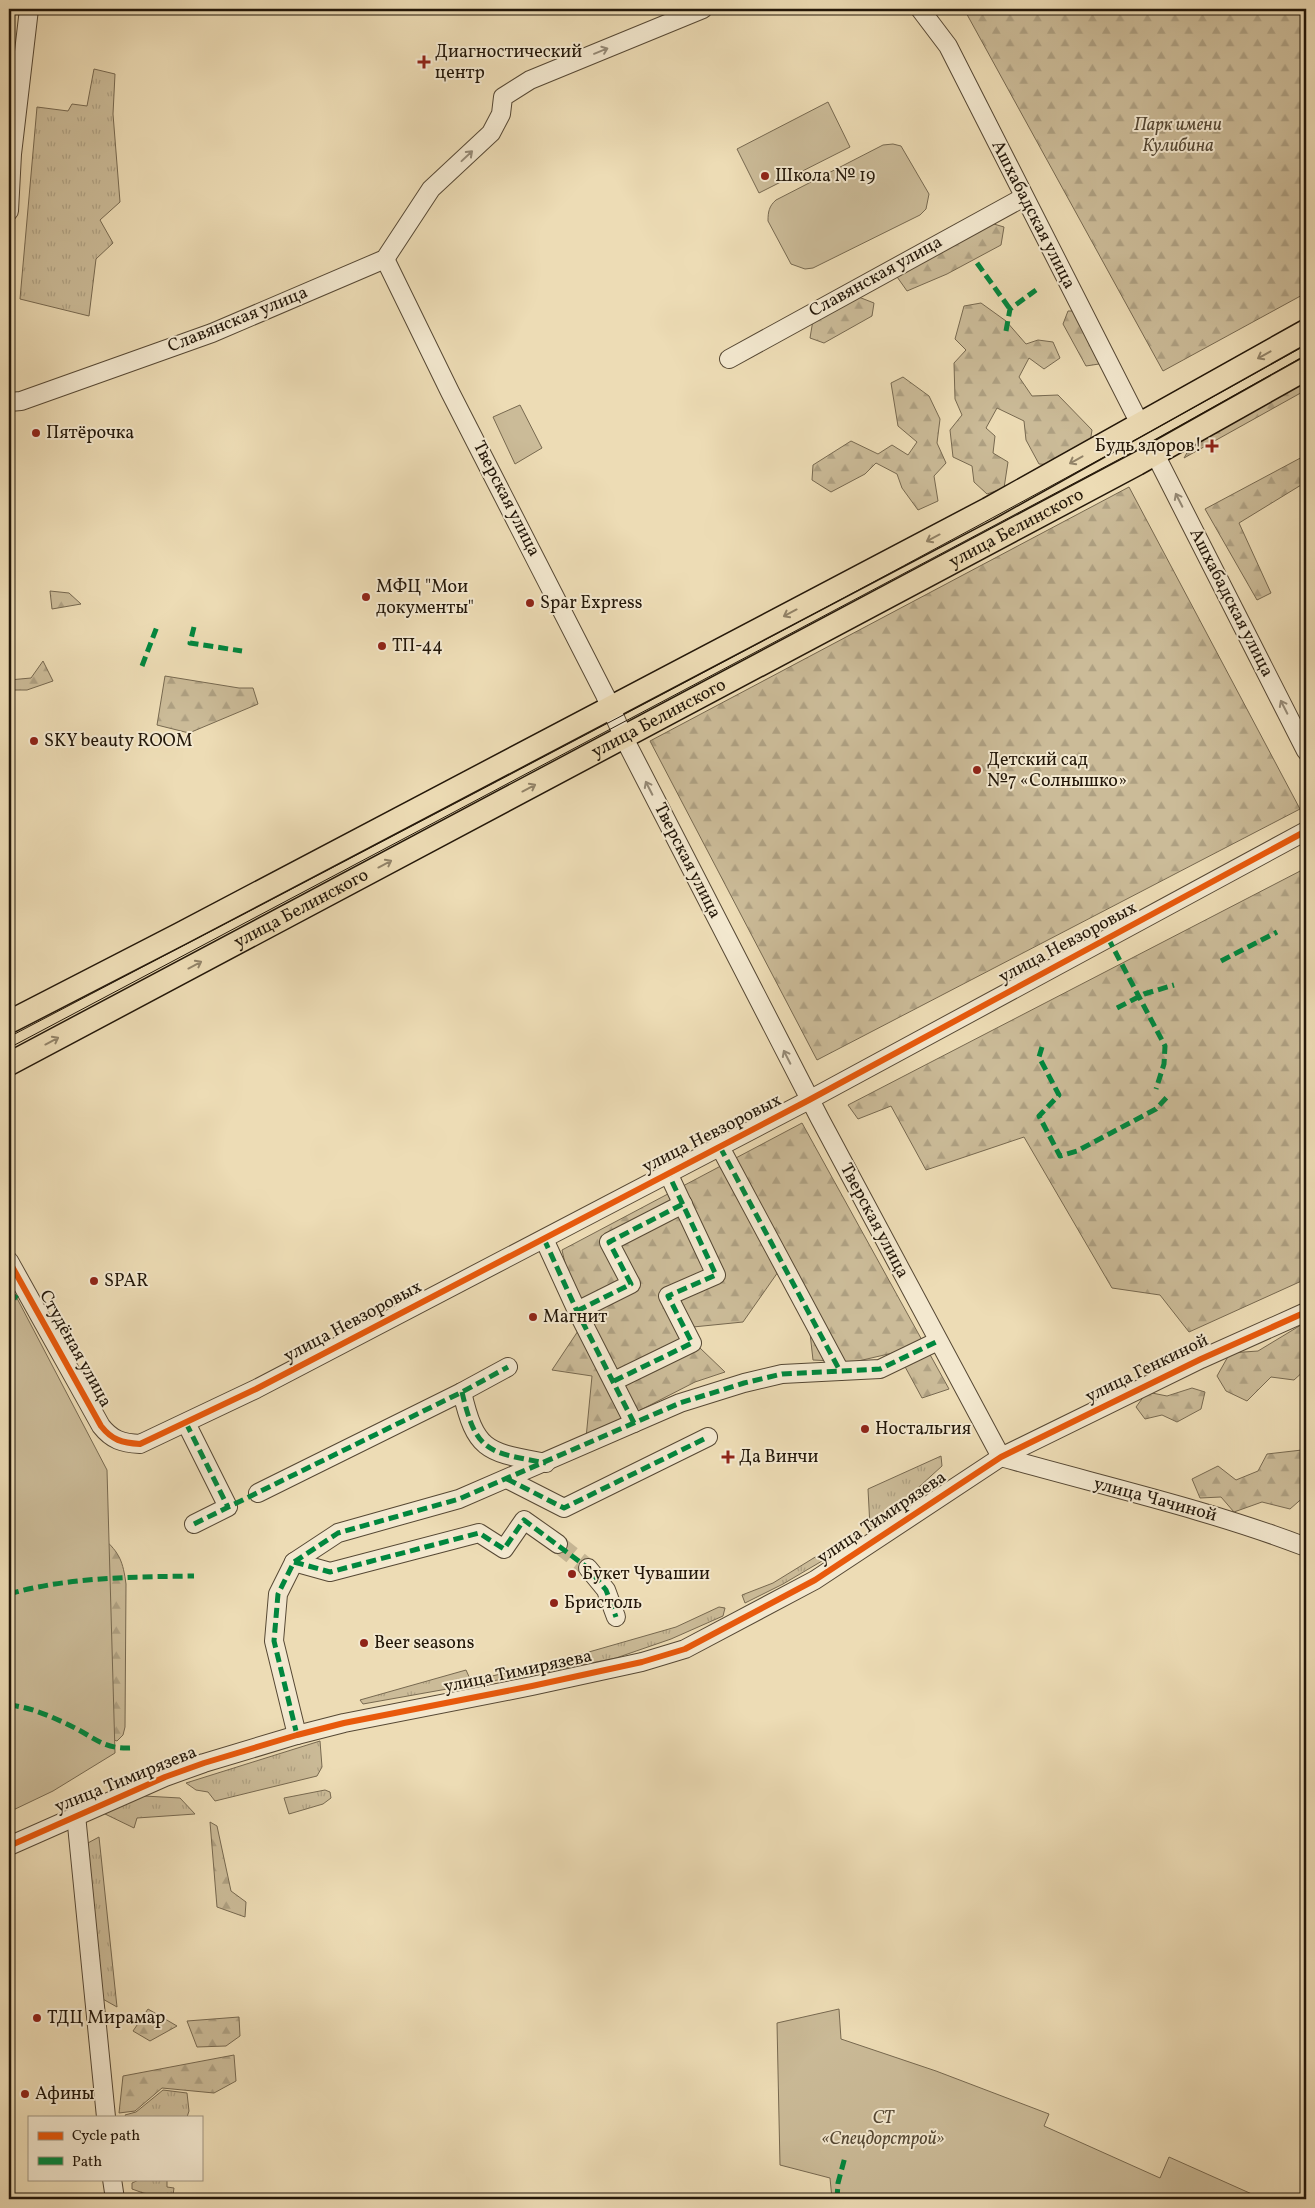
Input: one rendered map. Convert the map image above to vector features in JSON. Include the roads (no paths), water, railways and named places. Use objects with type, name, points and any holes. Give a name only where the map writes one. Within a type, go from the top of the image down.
[{"type":"main road","name":"улица Белинского","points":[[9,1022],[198,925],[988,509],[1306,331]]},
{"type":"main road","name":"улица Белинского","points":[[9,1064],[1155,454],[1306,369]]},
{"type":"street","points":[[9,211],[15,127],[28,9]]},
{"type":"street","points":[[385,259],[431,189],[491,133],[501,114],[503,97],[530,80],[704,9]]},
{"type":"street","name":"Ашхабадская улица","points":[[920,9],[948,46],[1140,424]]},
{"type":"street","name":"Славянская улица","points":[[729,359],[1024,197]]},
{"type":"street","name":"Славянская улица","points":[[9,402],[21,401],[212,333],[385,259]]},
{"type":"street","name":"Тверская улица","points":[[385,259],[450,392],[612,707],[624,738],[810,1100],[1002,1457]]},
{"type":"street","name":"Ашхабадская улица","points":[[1155,454],[1306,751]]},
{"type":"street","name":"улица Невзоровых","points":[[123,1443],[140,1444],[256,1389],[810,1100],[1306,831]]},
{"type":"street","points":[[720,1147],[840,1372]]},
{"type":"street","points":[[614,1381],[692,1343],[668,1296],[716,1275],[668,1173]]},
{"type":"street","points":[[577,1311],[632,1284],[609,1242],[683,1204]]},
{"type":"street","points":[[544,1239],[577,1311],[614,1381],[634,1424]]},
{"type":"street","name":"Студёная улица","points":[[9,1262],[100,1426],[108,1436],[123,1443]]},
{"type":"street","name":"улица Генкиной","points":[[1002,1457],[1201,1359],[1306,1312]]},
{"type":"street","points":[[297,1735],[274,1641],[278,1594],[294,1562],[338,1533],[459,1499],[680,1403],[744,1382],[782,1374],[880,1369],[938,1341]]},
{"type":"street","points":[[258,1493],[462,1392],[508,1367]]},
{"type":"street","points":[[462,1392],[469,1421],[478,1439],[500,1454],[546,1462]]},
{"type":"street","points":[[186,1423],[228,1507],[194,1524]]},
{"type":"street","points":[[508,1479],[564,1508],[708,1437]]},
{"type":"street","name":"улица Чачиной","points":[[1002,1457],[1086,1481],[1167,1501],[1271,1533],[1306,1547]]},
{"type":"street","name":"улица Тимирязева","points":[[9,1846],[76,1815],[196,1766],[297,1735],[344,1723],[642,1662],[685,1649],[815,1580],[1002,1457]]},
{"type":"street","points":[[294,1562],[330,1572],[479,1533],[504,1549],[524,1520],[558,1544]]},
{"type":"street","points":[[588,1568],[606,1590],[616,1617]]},
{"type":"street","points":[[76,1815],[106,2116]]},
{"type":"street","points":[[112,2180],[115,2199]]},
{"type":"tunnel","points":[[558,1544],[588,1568]]},
{"type":"tram line","points":[[9,1037],[822,609],[1306,345]]},
{"type":"tram line","points":[[9,1048],[1131,453],[1306,355]]},
{"type":"place","name":"Диагностический центр","points":[[424,62]]},
{"type":"place","name":"Школа № 19","points":[[765,176]]},
{"type":"place","name":"Пятёрочка","points":[[36,433]]},
{"type":"place","name":"Будь здоров!","points":[[1212,446]]},
{"type":"place","name":"МФЦ \"Мои документы\"","points":[[366,597]]},
{"type":"place","name":"Spar Express","points":[[530,603]]},
{"type":"place","name":"ТП-44","points":[[382,646]]},
{"type":"place","name":"SKY beauty ROOM","points":[[34,741]]},
{"type":"place","name":"Детский сад №7 «Солнышко»","points":[[977,770]]},
{"type":"place","name":"SPAR","points":[[94,1281]]},
{"type":"place","name":"Магнит","points":[[533,1317]]},
{"type":"place","name":"Ностальгия","points":[[865,1429]]},
{"type":"place","name":"Да Винчи","points":[[728,1457]]},
{"type":"place","name":"Букет Чувашии","points":[[572,1574]]},
{"type":"place","name":"Бристоль","points":[[554,1603]]},
{"type":"place","name":"Beer seasons","points":[[364,1643]]},
{"type":"place","name":"ТДЦ Мирамар","points":[[37,2018]]},
{"type":"place","name":"Афины","points":[[25,2094]]},
{"type":"park label","name":"Парк имени Кулибина","points":[[1178,135]]},
{"type":"park label","name":"СТ «Спецдорстрой»","points":[[883,2128]]}]
